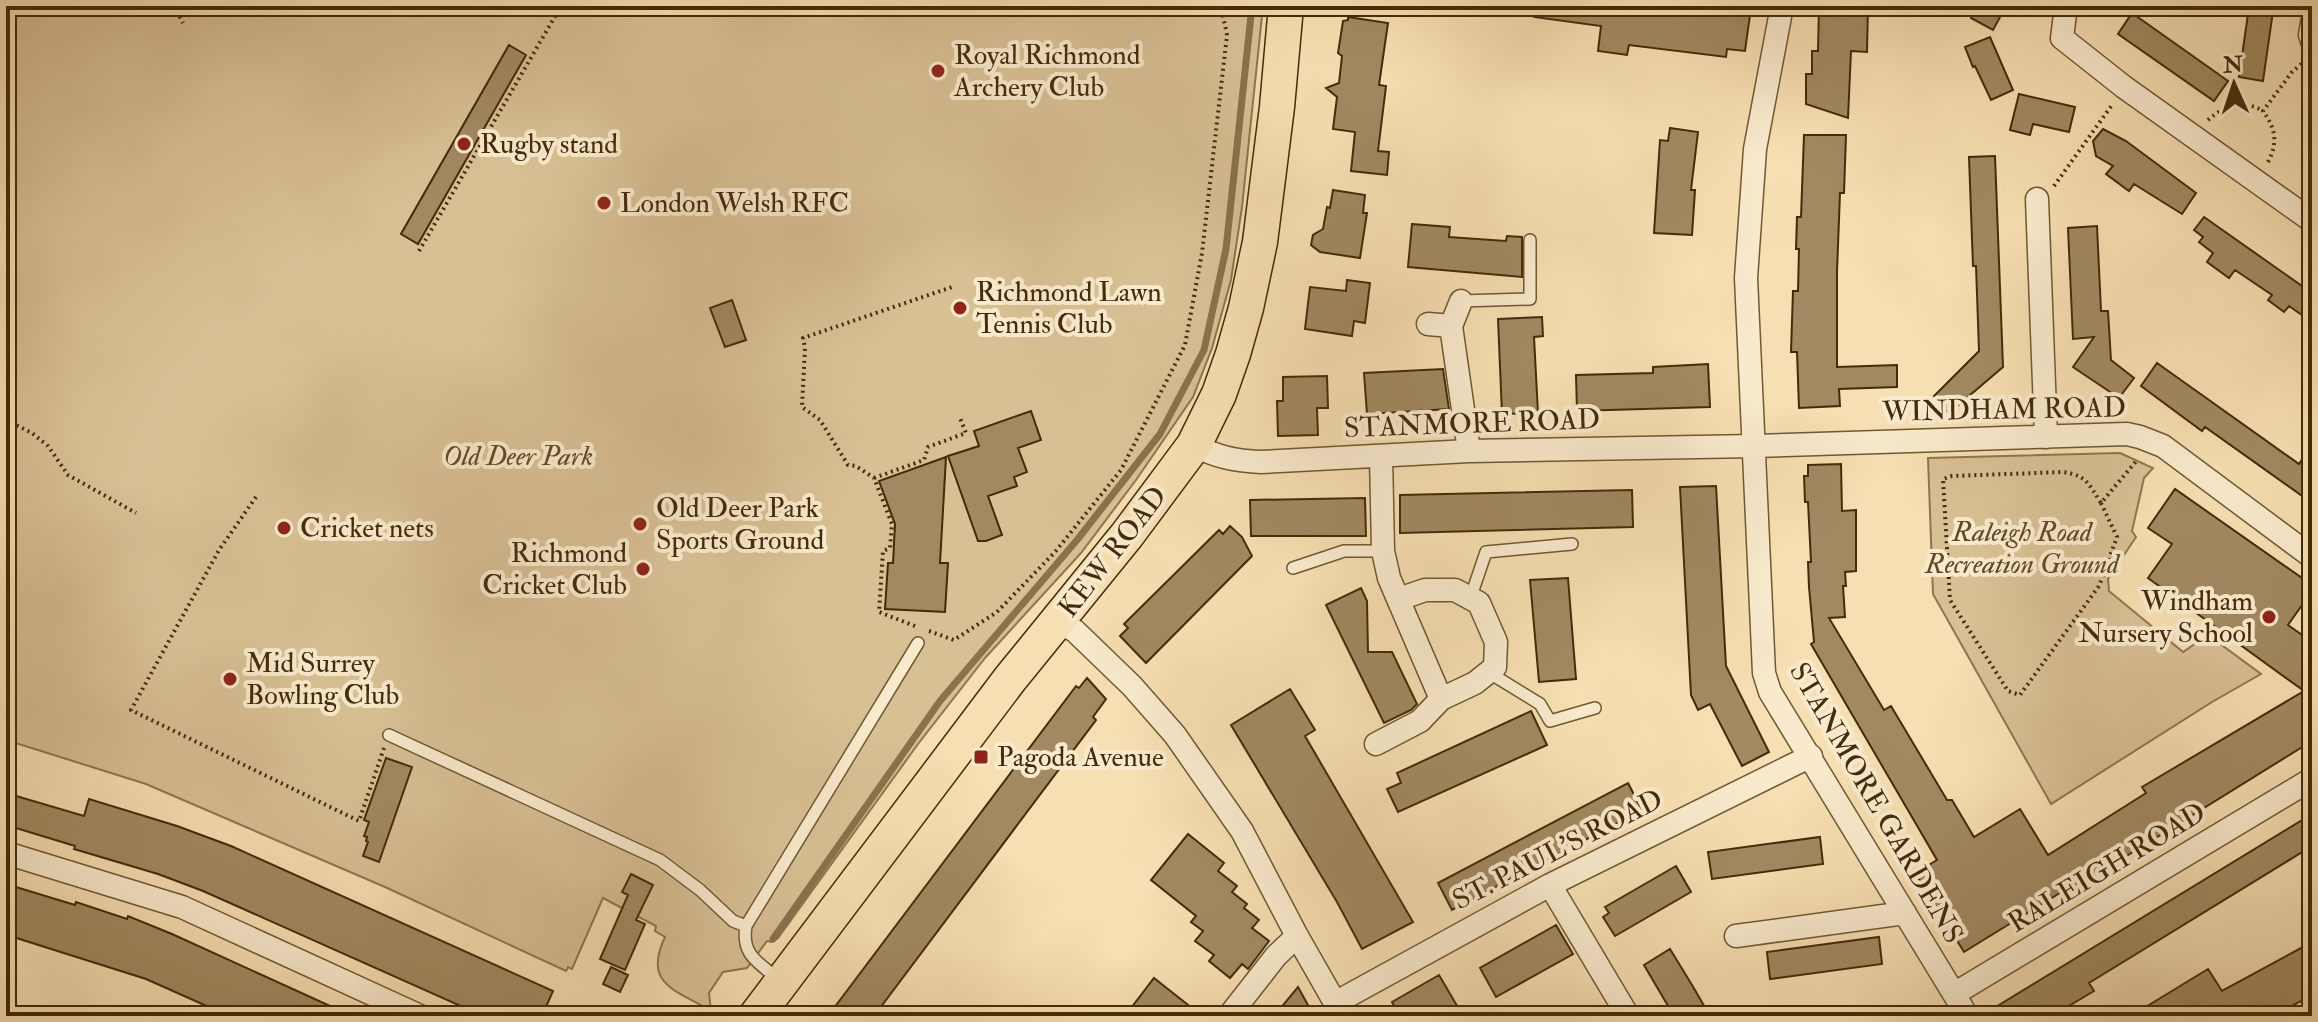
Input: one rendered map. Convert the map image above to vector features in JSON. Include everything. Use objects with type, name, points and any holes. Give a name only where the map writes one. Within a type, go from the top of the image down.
[{"type":"main road","name":"KEW ROAD","points":[[756,1016],[1010,679],[1143,515],[1194,445],[1219,394],[1233,354],[1260,242],[1286,6]]},
{"type":"street","name":"STANMORE GARDENS","points":[[1782,6],[1755,149],[1746,278],[1764,673],[1770,692],[1954,994]]},
{"type":"street","points":[[2066,6],[2062,38],[2124,87],[2312,221]]},
{"type":"street","points":[[2312,23],[2312,41]]},
{"type":"street","points":[[2037,199],[2046,437]]},
{"type":"street","points":[[1461,301],[1440,325],[1469,451]]},
{"type":"street","name":"WINDHAM ROAD","points":[[1755,446],[2127,434],[2163,446],[2312,557]]},
{"type":"street","name":"STANMORE ROAD","points":[[1194,445],[1216,456],[1243,461],[1469,451],[1755,446]]},
{"type":"street","points":[[1381,456],[1383,551],[1389,578],[1441,699]]},
{"type":"street","points":[[1376,744],[1420,721],[1441,699],[1475,683],[1495,667],[1496,642],[1479,603],[1455,590],[1425,590],[1399,599]]},
{"type":"street","points":[[1058,622],[1075,631],[1132,686],[1175,735],[1242,831],[1339,1010]]},
{"type":"street","name":"ST. PAUL’S ROAD","points":[[1339,1010],[1550,885],[1811,756]]},
{"type":"street","name":"RALEIGH ROAD","points":[[1954,994],[2312,779]]},
{"type":"street","points":[[6,853],[182,907],[420,1016]]},
{"type":"street","points":[[1550,885],[1628,1016]]},
{"type":"street","points":[[1736,936],[1905,913]]},
{"type":"street","points":[[1229,1016],[1276,956],[1297,936]]},
{"type":"street","points":[[1954,994],[1967,1016]]},
{"type":"lane","points":[[1461,301],[1530,299],[1530,240]]},
{"type":"lane","points":[[1470,599],[1486,552],[1572,544]]},
{"type":"lane","points":[[1293,568],[1344,551],[1383,551]]},
{"type":"lane","points":[[781,982],[747,952],[746,926],[918,643]]},
{"type":"lane","points":[[1488,672],[1540,704],[1550,721],[1595,708]]},
{"type":"lane","points":[[389,735],[660,860],[700,890],[733,921],[746,926]]},
{"type":"path","points":[[174,6],[183,23]]},
{"type":"path","points":[[419,251],[561,6]]},
{"type":"path","points":[[952,287],[803,338],[802,407],[820,420],[848,465],[856,466],[874,478],[892,524],[890,548],[883,551],[879,612],[954,640],[997,612],[1055,552],[1121,470],[1185,345],[1202,253],[1227,35],[1221,6]]},
{"type":"path","points":[[2263,111],[2292,72],[2312,54]]},
{"type":"path","points":[[2037,199],[2051,191],[2124,87]]},
{"type":"path","points":[[2195,138],[2210,117],[2226,108],[2240,104],[2263,111],[2276,134],[2273,152],[2256,182]]},
{"type":"path","points":[[874,478],[924,460],[928,447],[966,433],[960,418]]},
{"type":"path","points":[[6,420],[32,433],[48,446],[68,475],[136,513]]},
{"type":"path","points":[[2101,503],[2152,441]]},
{"type":"path","points":[[2063,472],[2085,479],[2101,503],[2117,537],[2099,586],[2020,695],[2008,691],[1950,600],[1943,479],[1952,476],[2063,472]]},
{"type":"path","points":[[256,497],[219,550],[131,710],[359,821],[389,735]]},
{"type":"green space","name":"Old Deer Park","points":[[6,6],[1263,6],[1242,207],[1231,280],[1212,348],[1193,397],[1081,553],[985,658],[918,744],[778,938],[767,941],[747,968],[723,972],[709,993],[711,1011],[675,991],[660,976],[659,953],[665,937],[655,931],[656,926],[603,898],[572,969],[568,967],[566,971],[385,887],[146,784],[6,740]]},
{"type":"green space","name":"Raleigh Road Recreation Ground","points":[[2120,453],[2153,468],[2144,478],[2132,531],[2136,537],[2108,579],[2109,591],[2183,652],[2208,635],[2261,674],[2051,804],[1933,594],[1928,458]]},
{"type":"building","points":[[1535,6],[1686,6],[1750,15],[1745,51],[1727,49],[1726,57],[1629,45],[1627,55],[1598,51],[1601,26],[1534,17]]},
{"type":"building","points":[[1819,6],[1868,6],[1867,52],[1851,51],[1848,118],[1806,104],[1806,74],[1812,74],[1812,51],[1818,51]]},
{"type":"building","points":[[1978,6],[2006,6],[1993,30],[1971,18]]},
{"type":"building","points":[[2249,7],[2273,11],[2263,81],[2239,77]]},
{"type":"building","points":[[2132,13],[2228,81],[2214,101],[2118,34]]},
{"type":"building","points":[[1348,17],[1388,23],[1379,85],[1386,86],[1378,151],[1389,152],[1387,175],[1351,171],[1355,132],[1333,129],[1337,97],[1326,88],[1339,83],[1342,56],[1338,53],[1343,21]]},
{"type":"building","points":[[1990,37],[2013,90],[1991,100],[1965,47]]},
{"type":"building","name":"Rugby stand","points":[[509,45],[526,55],[418,244],[401,234]]},
{"type":"building","points":[[2019,94],[2075,107],[2069,132],[2033,124],[2030,135],[2010,130]]},
{"type":"building","points":[[1670,128],[1698,132],[1691,190],[1695,190],[1692,235],[1654,233],[1660,140],[1668,141]]},
{"type":"building","points":[[2103,129],[2126,141],[2196,193],[2182,214],[2134,184],[2129,191],[2106,174],[2113,166],[2096,156],[2093,141]]},
{"type":"building","points":[[1804,135],[1846,135],[1844,193],[1840,193],[1837,367],[1897,365],[1897,387],[1839,389],[1840,406],[1799,408],[1797,352],[1791,352],[1793,291],[1798,291],[1797,217],[1801,217]]},
{"type":"building","points":[[1995,156],[2003,367],[1949,413],[1934,396],[1979,351],[1969,157]]},
{"type":"building","points":[[1333,190],[1365,195],[1363,213],[1367,213],[1360,258],[1320,252],[1311,245],[1313,235],[1323,229]]},
{"type":"building","points":[[2204,217],[2312,293],[2312,322],[2289,306],[2284,312],[2268,300],[2272,295],[2235,270],[2229,278],[2207,262],[2213,253],[2199,242],[2203,237],[2194,230]]},
{"type":"building","points":[[1412,224],[1450,227],[1449,237],[1506,241],[1507,236],[1522,237],[1522,277],[1408,267]]},
{"type":"building","points":[[2097,226],[2101,311],[2108,311],[2111,360],[2134,378],[2119,398],[2073,367],[2094,337],[2073,339],[2068,228]]},
{"type":"building","points":[[1347,280],[1370,283],[1365,323],[1354,321],[1352,336],[1305,329],[1310,287],[1346,291]]},
{"type":"building","points":[[732,300],[746,340],[725,347],[710,308]]},
{"type":"building","points":[[1542,317],[1543,336],[1534,337],[1538,413],[1502,414],[1498,319]]},
{"type":"building","points":[[2157,363],[2299,464],[2312,444],[2312,503],[2205,427],[2202,431],[2141,386]]},
{"type":"building","points":[[1708,364],[1710,407],[1577,411],[1576,375],[1653,373],[1653,367]]},
{"type":"building","points":[[1443,369],[1449,409],[1367,414],[1364,373]]},
{"type":"building","points":[[1327,376],[1328,408],[1317,408],[1318,435],[1278,436],[1277,401],[1283,401],[1283,377]]},
{"type":"building","points":[[1031,411],[1041,440],[1018,448],[1027,472],[1014,477],[1017,486],[988,496],[1002,535],[978,541],[948,456],[979,446],[974,431]]},
{"type":"building","name":"Old Deer Park Sports Ground","points":[[946,457],[940,563],[948,563],[945,612],[885,609],[888,563],[893,563],[895,524],[879,481]]},
{"type":"building","points":[[1841,464],[1842,511],[1856,510],[1856,571],[1845,572],[1845,617],[1829,618],[1884,710],[1891,706],[1947,800],[1952,800],[1974,837],[2020,809],[2048,855],[2146,793],[2142,787],[2304,691],[2148,578],[2172,544],[2148,528],[2175,489],[2312,585],[2312,591],[2288,625],[2312,642],[2312,741],[2104,870],[2070,890],[2068,888],[1964,952],[1915,873],[1937,860],[1811,644],[1814,642],[1808,562],[1811,562],[1804,476],[1808,476],[1808,465]]},
{"type":"building","points":[[1716,486],[1726,666],[1769,752],[1742,766],[1710,704],[1698,710],[1691,695],[1680,487]]},
{"type":"building","points":[[1632,490],[1633,527],[1400,533],[1400,495]]},
{"type":"building","points":[[1365,498],[1366,536],[1251,536],[1250,500]]},
{"type":"building","points":[[1230,526],[1242,537],[1252,556],[1146,663],[1120,636],[1128,628],[1124,624],[1219,530],[1223,534]]},
{"type":"building","points":[[1568,578],[1576,679],[1539,682],[1530,580]]},
{"type":"building","points":[[1361,588],[1367,601],[1368,652],[1392,652],[1417,704],[1384,723],[1326,605]]},
{"type":"building","points":[[1087,678],[1106,699],[1093,717],[1096,720],[874,1016],[828,1016],[1076,686],[1079,688]]},
{"type":"building","points":[[1290,689],[1315,730],[1305,736],[1413,922],[1362,949],[1231,725]]},
{"type":"building","points":[[1531,711],[1547,745],[1398,812],[1387,789],[1401,783],[1397,773]]},
{"type":"building","points":[[386,758],[412,767],[379,862],[363,856],[368,842],[364,836],[369,822],[364,820]]},
{"type":"building","points":[[1628,783],[1642,810],[1452,910],[1438,883]]},
{"type":"building","points":[[6,793],[84,816],[89,799],[177,826],[231,846],[553,991],[542,1016],[483,1016],[203,891],[6,825]]},
{"type":"building","points":[[2312,814],[2312,846],[2089,983],[2094,991],[2052,1016],[1981,1016]]},
{"type":"building","points":[[1188,834],[1224,863],[1218,871],[1237,886],[1232,892],[1247,904],[1244,908],[1259,920],[1252,928],[1269,941],[1248,969],[1242,964],[1230,978],[1209,961],[1214,955],[1195,941],[1203,931],[1191,922],[1196,916],[1151,880]]},
{"type":"building","points":[[1820,837],[1823,864],[1712,879],[1708,852]]},
{"type":"building","points":[[1676,866],[1691,892],[1615,936],[1603,917],[1609,913],[1605,907]]},
{"type":"building","points":[[631,874],[653,885],[636,920],[645,924],[625,970],[600,959],[628,895],[622,892]]},
{"type":"building","points":[[6,884],[127,919],[128,916],[352,1016],[229,1016],[146,979],[7,935],[12,919],[6,917]]},
{"type":"building","points":[[1556,925],[1573,954],[1496,997],[1480,968]]},
{"type":"building","points":[[1879,937],[1882,964],[1770,979],[1767,952]]},
{"type":"building","points":[[2312,942],[2312,995],[2274,1016],[2131,1016],[2208,969],[2222,991]]},
{"type":"building","points":[[1670,949],[1710,1016],[1674,1016],[1644,965]]},
{"type":"building","points":[[611,967],[628,975],[620,992],[603,984]]},
{"type":"building","points":[[1439,975],[1463,1016],[1400,1016],[1392,1002]]},
{"type":"building","points":[[1154,978],[1202,1016],[1125,1016]]},
{"type":"building","points":[[1298,987],[1314,1016],[1274,1016]]},
{"type":"waterway","points":[[773,939],[940,701],[1077,540],[1160,434],[1204,350],[1226,249],[1252,6]]},
{"type":"place","name":"Royal Richmond Archery Club","points":[[938,71]]},
{"type":"place","name":"Rugby stand","points":[[464,144]]},
{"type":"place","name":"London Welsh RFC","points":[[604,203]]},
{"type":"place","name":"Richmond Lawn Tennis Club","points":[[960,308]]},
{"type":"place","name":"Old Deer Park Sports Ground","points":[[640,524]]},
{"type":"place","name":"Cricket nets","points":[[284,528]]},
{"type":"place","name":"Richmond Cricket Club","points":[[643,569]]},
{"type":"place","name":"Windham Nursery School","points":[[2269,617]]},
{"type":"place","name":"Mid Surrey Bowling Club","points":[[230,679]]},
{"type":"place","name":"Pagoda Avenue","points":[[981,757]]}]
